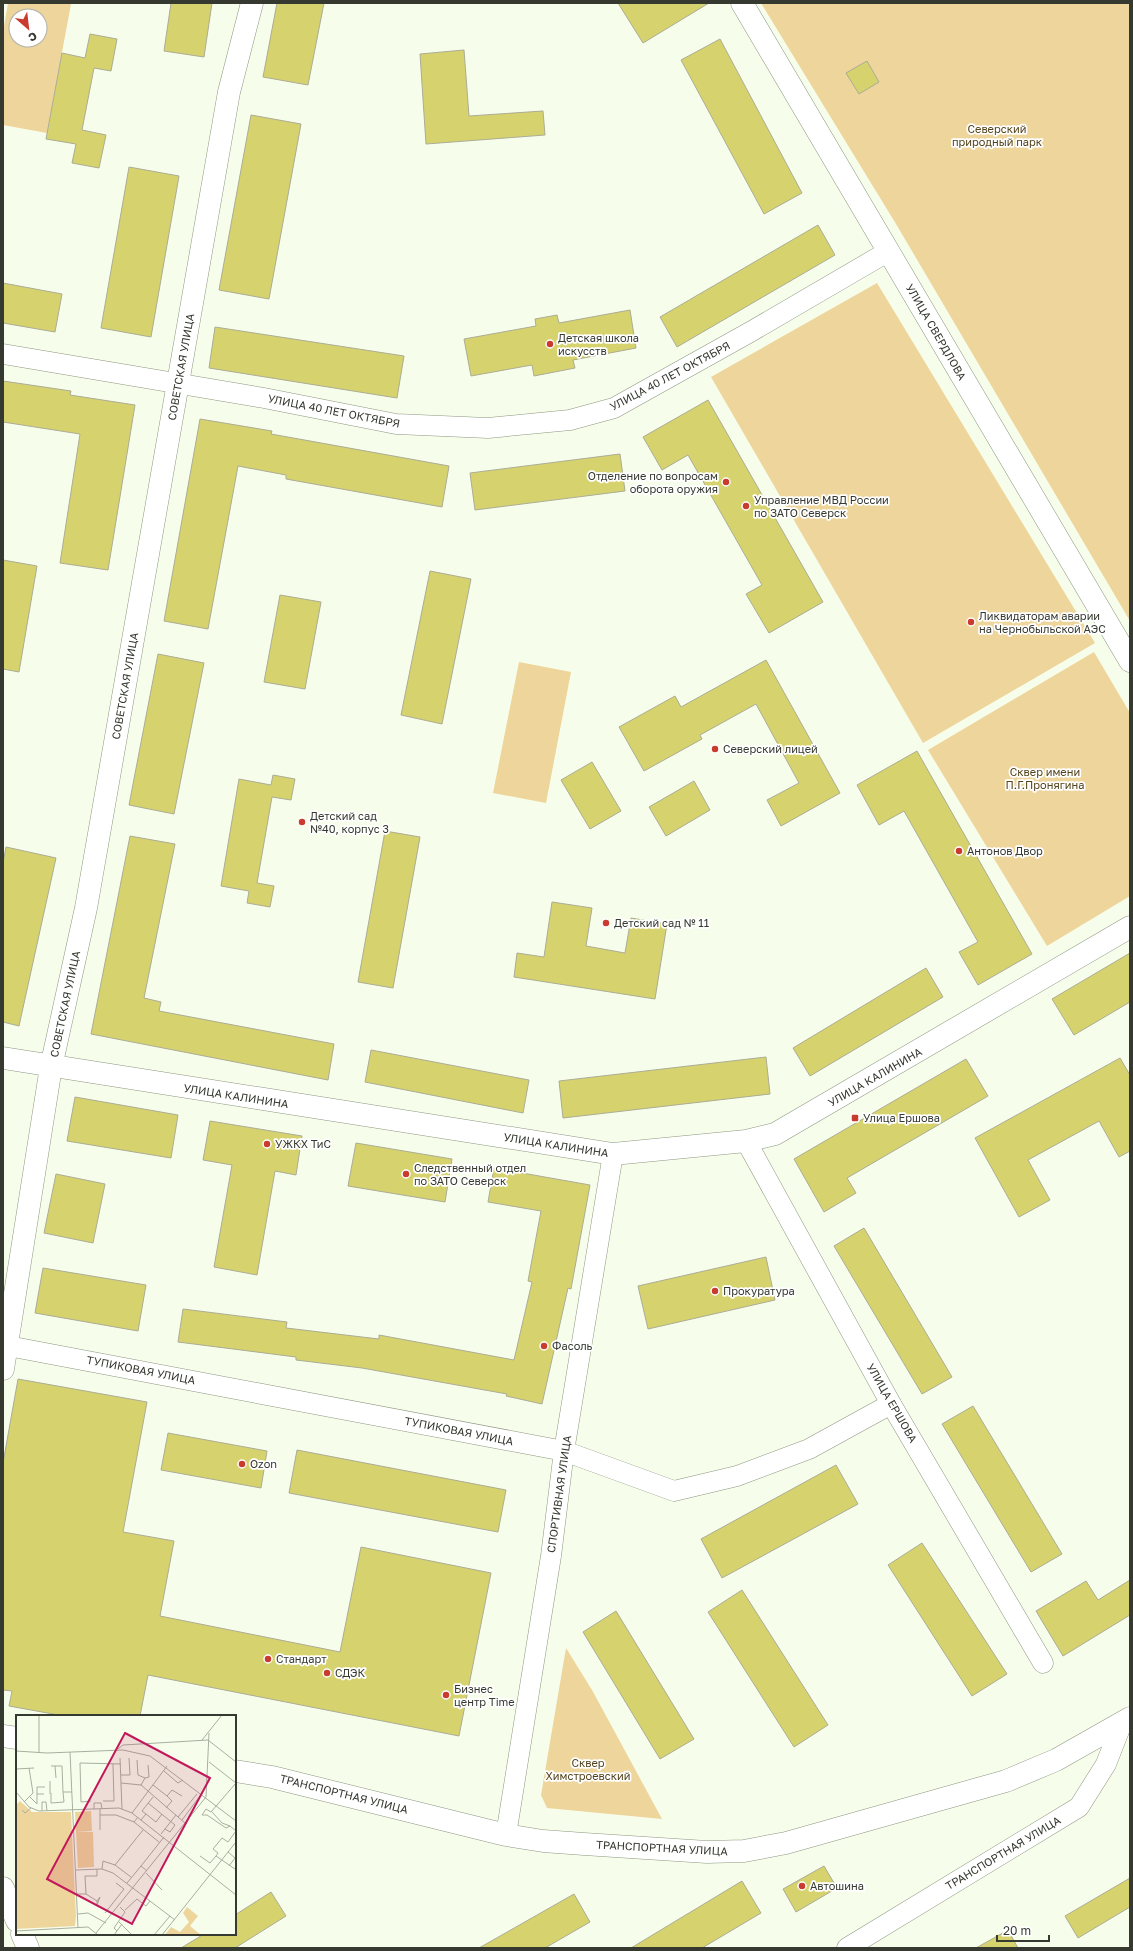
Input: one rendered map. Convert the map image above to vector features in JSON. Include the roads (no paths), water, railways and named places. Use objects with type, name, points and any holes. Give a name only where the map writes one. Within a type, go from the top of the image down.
[{"type":"street","name":"СОВЕТСКАЯ УЛИЦА","points":[[3,1369],[8,1346],[51,1067],[86,908],[229,92],[252,3]]},
{"type":"street","name":"УЛИЦА СВЕРДЛОВА","points":[[742,3],[1130,661]]},
{"type":"street","name":"УЛИЦА 40 ЛЕТ ОКТЯБРЯ","points":[[3,354],[264,398],[396,424],[488,428],[570,420],[614,408],[752,331],[888,251]]},
{"type":"street","name":"УЛИЦА КАЛИНИНА","points":[[3,1058],[51,1067],[613,1154],[746,1141],[775,1134],[1130,927]]},
{"type":"street","name":"УЛИЦА ЕРШОВА","points":[[746,1141],[892,1404],[1043,1663]]},
{"type":"street","name":"СПОРТИВНАЯ УЛИЦА","points":[[506,1835],[551,1556],[564,1451],[613,1154]]},
{"type":"street","name":"ТУПИКОВАЯ УЛИЦА","points":[[8,1346],[564,1451],[674,1491],[737,1476],[809,1449],[892,1404]]},
{"type":"street","name":"ТРАНСПОРТНАЯ УЛИЦА","points":[[236,1771],[272,1777],[506,1835],[543,1841],[707,1852],[744,1851],[786,1843],[1006,1781],[1056,1760],[1126,1720]]},
{"type":"street","name":"ТРАНСПОРТНАЯ УЛИЦА","points":[[847,1948],[1079,1807],[1106,1764],[1126,1720]]},
{"type":"street","points":[[3,1736],[16,1738]]},
{"type":"street","points":[[3,1888],[16,1919]]},
{"type":"street","points":[[22,1935],[28,1948]]},
{"type":"place","name":"Детская школа искусств","points":[[550,344]]},
{"type":"place","name":"Отделение по вопросам оборота оружия","points":[[726,482]]},
{"type":"place","name":"Управление МВД России по ЗАТО Северск","points":[[746,506]]},
{"type":"place","name":"Ликвидаторам аварии на Чернобыльской АЭС","points":[[971,622]]},
{"type":"place","name":"Северский лицей","points":[[715,749]]},
{"type":"place","name":"Детский сад №40, корпус 3","points":[[302,822]]},
{"type":"place","name":"Антонов Двор","points":[[959,851]]},
{"type":"place","name":"Детский сад № 11","points":[[606,923]]},
{"type":"place","name":"Улица Ершова","points":[[855,1118]]},
{"type":"place","name":"УЖКХ ТиС","points":[[267,1144]]},
{"type":"place","name":"Следственный отдел по ЗАТО Северск","points":[[406,1174]]},
{"type":"place","name":"Прокуратура","points":[[715,1291]]},
{"type":"place","name":"Фасоль","points":[[544,1346]]},
{"type":"place","name":"Ozon","points":[[242,1464]]},
{"type":"place","name":"Стандарт","points":[[268,1659]]},
{"type":"place","name":"СДЭК","points":[[327,1673]]},
{"type":"place","name":"Бизнес центр Time","points":[[446,1695]]},
{"type":"place","name":"Автошина","points":[[802,1886]]},
{"type":"park label","name":"Северский природный парк","points":[[997,135]]},
{"type":"park label","name":"Сквер имени П.Г.Пронягина","points":[[1045,778]]},
{"type":"park label","name":"Сквер Химстроевский","points":[[588,1769]]}]
